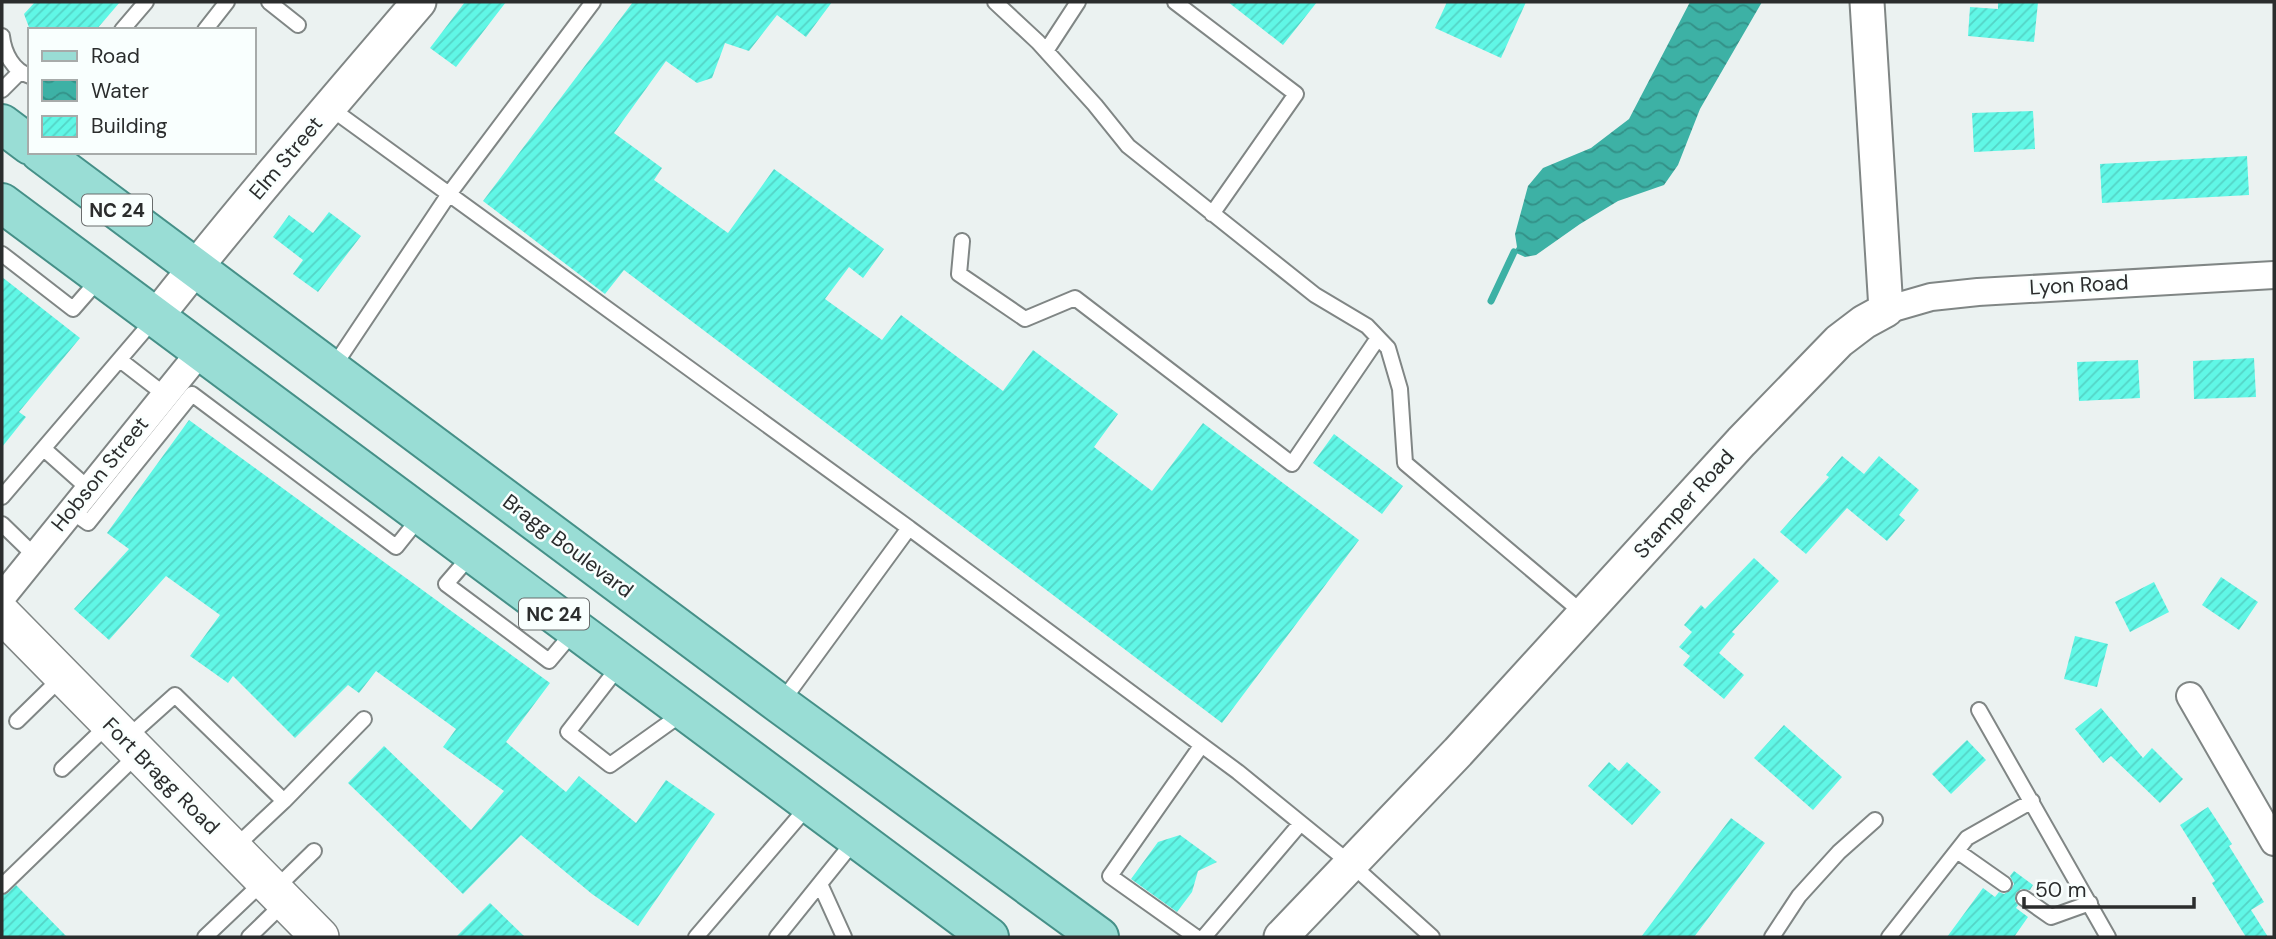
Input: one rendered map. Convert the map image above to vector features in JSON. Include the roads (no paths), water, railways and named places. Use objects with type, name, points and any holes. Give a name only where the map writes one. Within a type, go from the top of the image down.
[{"type":"main road","points":[[2,124],[28,144]]},
{"type":"main road","name":"Bragg Boulevard","points":[[43,154],[780,704],[1099,937]]},
{"type":"main road","name":"NC 24","points":[[2,204],[856,839],[973,933]]},
{"type":"main road","name":"Fort Bragg Road","points":[[2,614],[320,937]]},
{"type":"street","points":[[1867,2],[1886,310]]},
{"type":"street","name":"Elm Street","points":[[156,317],[416,3]]},
{"type":"street","name":"Lyon Road","points":[[1886,310],[1931,297],[1978,292],[2274,275]]},
{"type":"street","name":"Stamper Road","points":[[1282,937],[1458,752],[1741,442],[1839,341],[1886,310]]},
{"type":"street","name":"Hobson Street","points":[[2,597],[200,352]]},
{"type":"street","points":[[2190,695],[2274,842]]},
{"type":"lane","points":[[124,28],[146,2]]},
{"type":"lane","points":[[207,28],[228,2]]},
{"type":"lane","points":[[269,2],[298,25]]},
{"type":"lane","points":[[331,370],[449,194],[593,2]]},
{"type":"lane","points":[[996,2],[1046,51],[1128,146],[1315,295],[1367,326],[1388,348],[1400,389],[1405,463],[1584,614]]},
{"type":"lane","points":[[1046,51],[1079,2]]},
{"type":"lane","points":[[1175,2],[1296,94],[1212,214]]},
{"type":"lane","points":[[2,36],[3,48],[24,74],[2,90]]},
{"type":"lane","points":[[329,107],[909,528],[1238,772],[1351,864],[1432,937]]},
{"type":"lane","points":[[962,241],[959,274],[1025,319],[1075,298],[1292,464],[1378,338]]},
{"type":"lane","points":[[2,254],[73,309],[101,276]]},
{"type":"lane","points":[[2,497],[156,317]]},
{"type":"lane","points":[[120,360],[164,394]]},
{"type":"lane","points":[[71,511],[88,523],[192,394],[396,547],[421,516]]},
{"type":"lane","points":[[44,449],[89,489]]},
{"type":"lane","points":[[2,524],[35,556]]},
{"type":"lane","points":[[780,704],[909,528]]},
{"type":"lane","points":[[621,664],[568,732],[610,765],[685,712]]},
{"type":"lane","points":[[16,721],[63,676]]},
{"type":"lane","points":[[2,886],[125,739],[175,695],[284,801]]},
{"type":"lane","points":[[1979,710],[2108,937]]},
{"type":"lane","points":[[233,849],[364,719]]},
{"type":"lane","points":[[62,769],[125,739]]},
{"type":"lane","points":[[1196,937],[1110,876],[1201,746]]},
{"type":"lane","points":[[1889,937],[1967,838],[2032,801]]},
{"type":"lane","points":[[696,937],[809,804]]},
{"type":"lane","points":[[1772,937],[1799,896],[1839,852],[1875,820]]},
{"type":"lane","points":[[1204,937],[1300,824]]},
{"type":"lane","points":[[777,937],[856,839]]},
{"type":"lane","points":[[205,937],[274,891],[314,851]]},
{"type":"lane","points":[[1956,851],[2004,884]]},
{"type":"lane","points":[[820,884],[844,937]]},
{"type":"lane","points":[[249,937],[274,891]]},
{"type":"lane","points":[[2024,898],[2051,917],[2090,903]]},
{"type":"water","points":[[1690,2],[1762,2],[1700,109],[1678,165],[1664,185],[1618,201],[1536,255],[1525,257],[1514,252],[1517,247],[1515,234],[1528,186],[1543,168],[1591,148],[1629,119]]},
{"type":"waterway","points":[[1491,301],[1514,252]]}]
